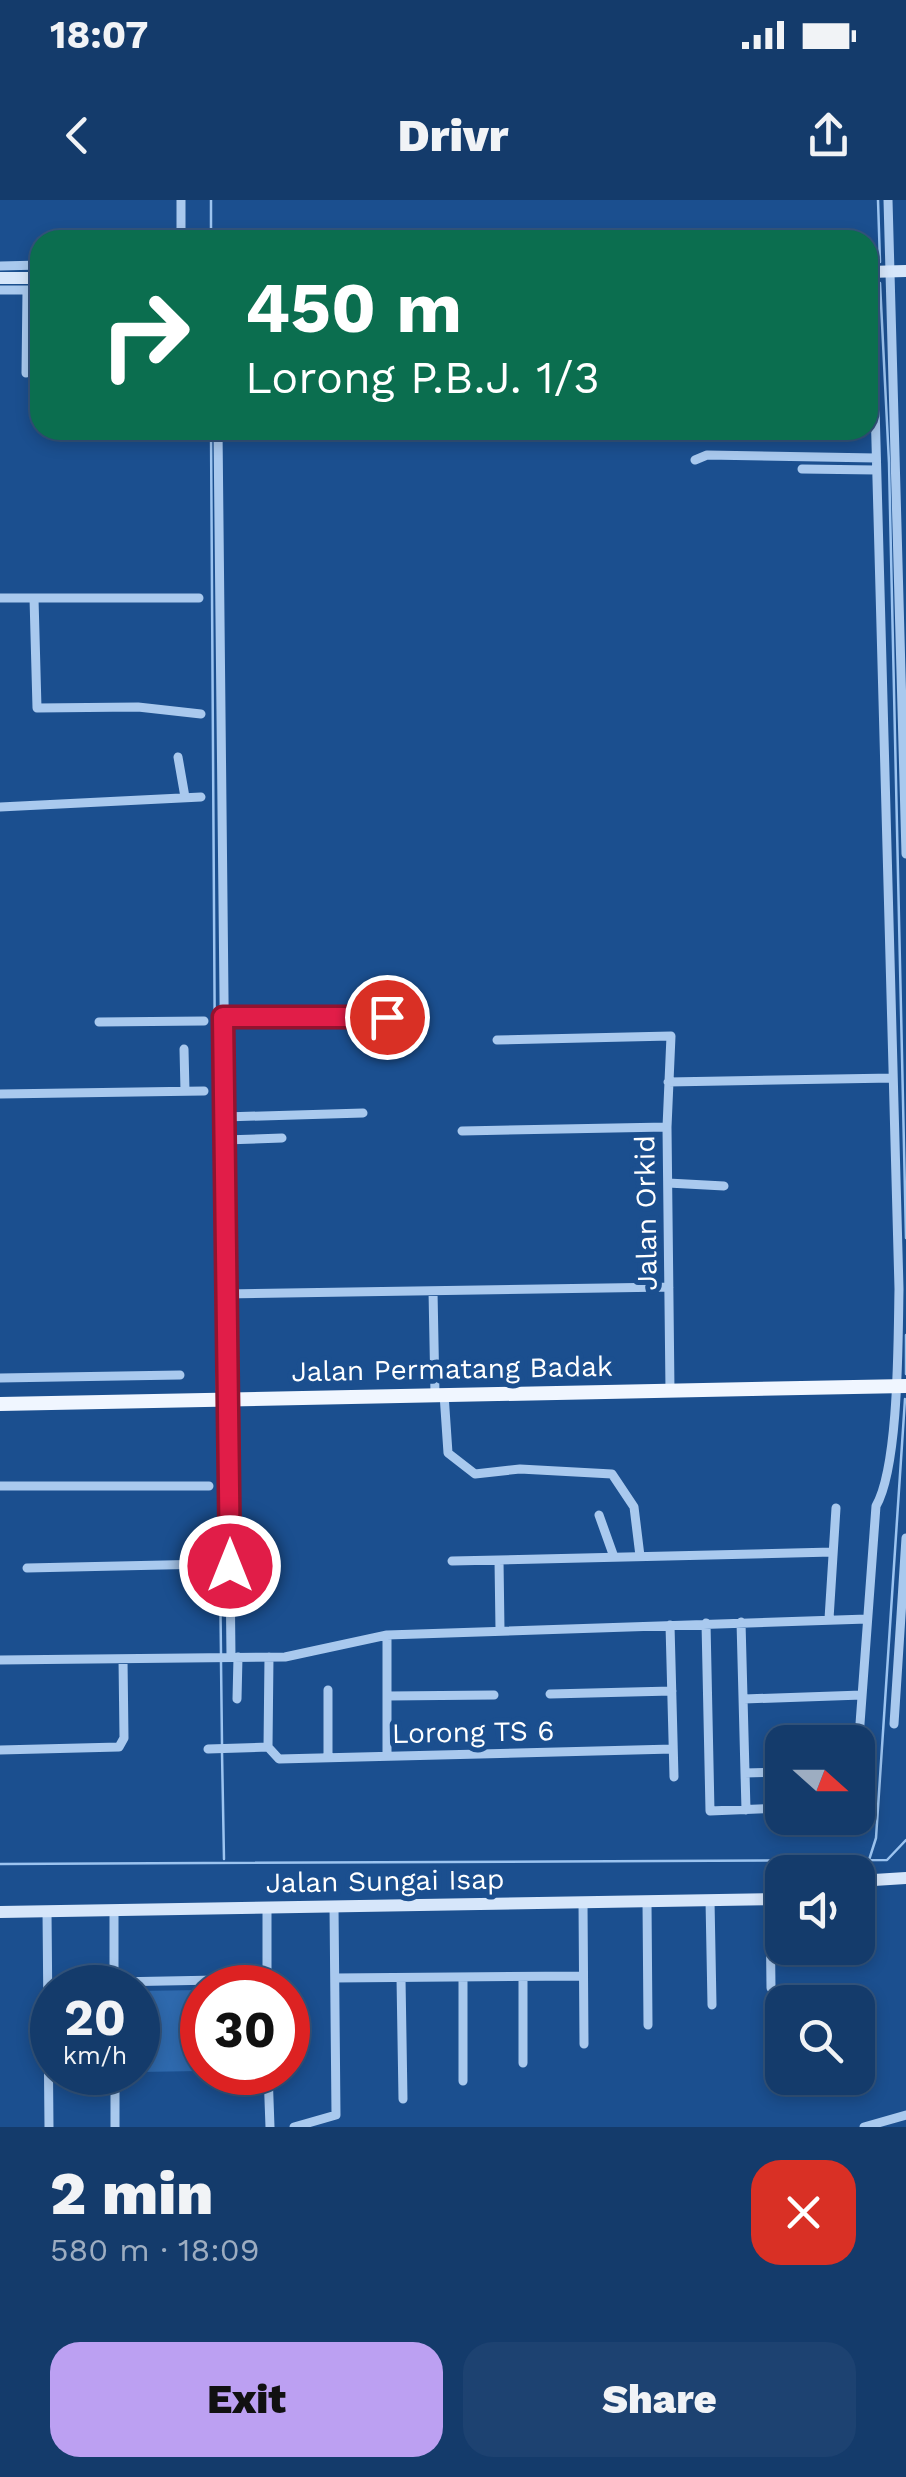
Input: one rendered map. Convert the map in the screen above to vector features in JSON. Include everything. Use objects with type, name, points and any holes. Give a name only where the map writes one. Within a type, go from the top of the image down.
[{"type":"main road","name":"Jalan Permatang Badak","points":[[0,1404],[901,1386]]},
{"type":"street","points":[[181,200],[181,230]]},
{"type":"street","points":[[888,200],[901,533],[906,854]]},
{"type":"street","points":[[0,266],[30,266]]},
{"type":"street","points":[[878,272],[906,271]]},
{"type":"street","points":[[0,278],[30,278]]},
{"type":"street","points":[[0,290],[27,290],[26,373]]},
{"type":"street","points":[[218,440],[225,1294],[232,1657],[237,1700]]},
{"type":"street","points":[[860,1725],[876,1506],[888,1473],[901,1386],[875,440]]},
{"type":"street","points":[[694,460],[707,455],[876,464]]},
{"type":"street","points":[[802,470],[876,464]]},
{"type":"street","points":[[0,598],[199,598]]},
{"type":"street","points":[[34,598],[37,708],[138,707],[200,714]]},
{"type":"street","points":[[178,757],[185,796]]},
{"type":"street","points":[[0,806],[76,806],[201,797]]},
{"type":"street","points":[[223,1017],[387,1017]]},
{"type":"street","points":[[99,1022],[204,1022]]},
{"type":"street","name":"Jalan Orkid","points":[[497,1040],[671,1036],[667,1127],[670,1390]]},
{"type":"street","points":[[184,1049],[185,1092]]},
{"type":"street","points":[[668,1082],[893,1078]]},
{"type":"street","points":[[0,1094],[204,1091]]},
{"type":"street","points":[[224,1117],[363,1113]]},
{"type":"street","points":[[462,1131],[667,1127]]},
{"type":"street","points":[[224,1140],[282,1138]]},
{"type":"street","points":[[668,1183],[724,1186]]},
{"type":"street","points":[[225,1294],[669,1286]]},
{"type":"street","points":[[432,1291],[448,1453],[476,1474],[520,1470],[612,1474],[634,1507],[640,1556]]},
{"type":"street","points":[[0,1378],[180,1375]]},
{"type":"street","points":[[0,1486],[210,1486]]},
{"type":"street","points":[[829,1619],[836,1508]]},
{"type":"street","points":[[598,1514],[614,1557]]},
{"type":"street","points":[[894,1724],[906,1538]]},
{"type":"street","points":[[452,1561],[833,1552]]},
{"type":"street","points":[[498,1560],[500,1630]]},
{"type":"street","points":[[26,1568],[209,1564]]},
{"type":"street","points":[[0,1660],[269,1657],[388,1635],[866,1618]]},
{"type":"street","points":[[742,1622],[746,1810]]},
{"type":"street","points":[[706,1623],[710,1811],[765,1809]]},
{"type":"street","points":[[670,1624],[674,1776]]},
{"type":"street","points":[[388,1635],[388,1756]]},
{"type":"street","points":[[212,1748],[268,1747],[269,1657]]},
{"type":"street","points":[[0,1750],[119,1747],[124,1738],[123,1658]]},
{"type":"street","points":[[328,1690],[328,1758]]},
{"type":"street","points":[[550,1694],[672,1691]]},
{"type":"street","points":[[388,1696],[494,1695]]},
{"type":"street","points":[[744,1698],[862,1695]]},
{"type":"street","name":"Lorong TS 6","points":[[268,1747],[275,1758],[673,1749]]},
{"type":"street","points":[[746,1773],[765,1772]]},
{"type":"street","points":[[875,1881],[906,1878]]},
{"type":"street","name":"Jalan Sungai Isap","points":[[0,1912],[765,1899]]},
{"type":"street","points":[[710,1900],[712,2005]]},
{"type":"street","points":[[582,1902],[584,2044]]},
{"type":"street","points":[[647,1902],[648,2025]]},
{"type":"street","points":[[294,2127],[336,2115],[334,1906]]},
{"type":"street","points":[[267,1907],[267,1965]]},
{"type":"street","points":[[114,1910],[114,1965]]},
{"type":"street","points":[[47,1911],[49,2127]]},
{"type":"street","points":[[522,1976],[523,2063]]},
{"type":"street","points":[[335,1978],[583,1976]]},
{"type":"street","points":[[401,1978],[403,2100]]},
{"type":"street","points":[[463,1978],[464,2081]]},
{"type":"street","points":[[115,2095],[115,2127]]},
{"type":"street","points":[[269,2095],[270,2127]]},
{"type":"street","points":[[864,2127],[904,2120]]},
{"type":"shaded area","points":[[180,1990],[180,2071],[160,2072],[160,1991]]},
{"type":"waterway","points":[[211,200],[211,230]]},
{"type":"waterway","points":[[878,200],[880,262]]},
{"type":"waterway","points":[[880,283],[889,463],[906,1238]]},
{"type":"waterway","points":[[211,440],[217,1391]]},
{"type":"waterway","points":[[906,1335],[906,1374]]},
{"type":"waterway","points":[[871,1855],[876,1838],[905,1399]]},
{"type":"waterway","points":[[218,1407],[221,1654]]},
{"type":"waterway","points":[[221,1662],[222,1744]]},
{"type":"waterway","points":[[222,1752],[224,1859]]},
{"type":"waterway","points":[[0,1864],[887,1860],[906,1840]]},
{"type":"route","points":[[230,1566],[223,1017],[387,1017]]}]
